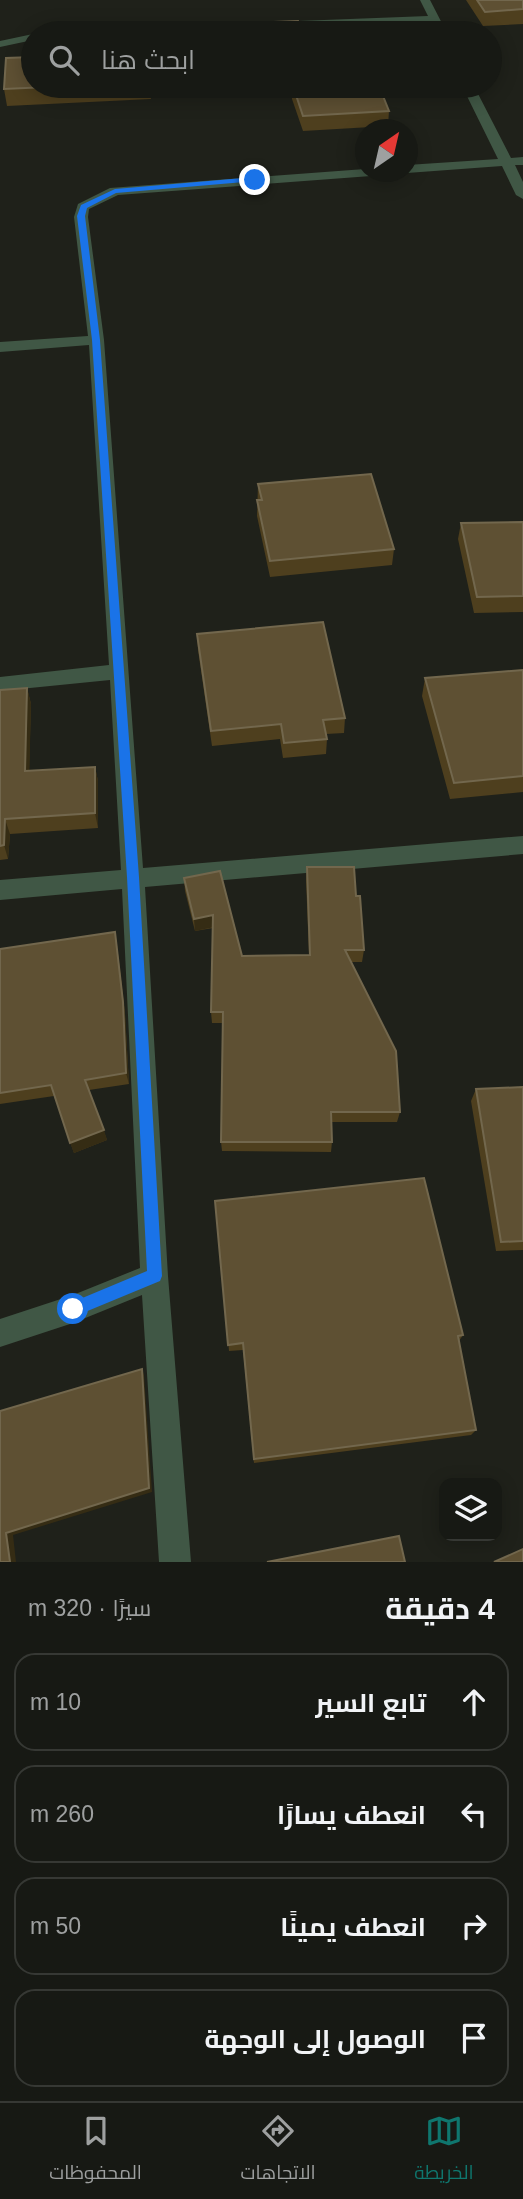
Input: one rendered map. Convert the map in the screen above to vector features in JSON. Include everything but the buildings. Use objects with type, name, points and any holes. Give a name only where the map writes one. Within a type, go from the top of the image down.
[{"type":"street","points":[[383,21],[435,19],[425,0]]},
{"type":"street","points":[[0,44],[21,40]]},
{"type":"street","points":[[474,98],[523,194]]},
{"type":"street","points":[[418,168],[523,161]]},
{"type":"street","points":[[175,1562],[154,1276],[133,877],[96,340],[81,216],[83,207],[115,191],[355,173]]},
{"type":"street","points":[[0,347],[96,340]]},
{"type":"street","points":[[0,684],[117,672]]},
{"type":"street","points":[[0,890],[523,845]]},
{"type":"street","points":[[0,1333],[73,1309],[154,1276]]},
{"type":"route","points":[[73,1309],[154,1276],[133,877],[96,340],[81,216],[83,207],[115,191],[255,180]]}]
